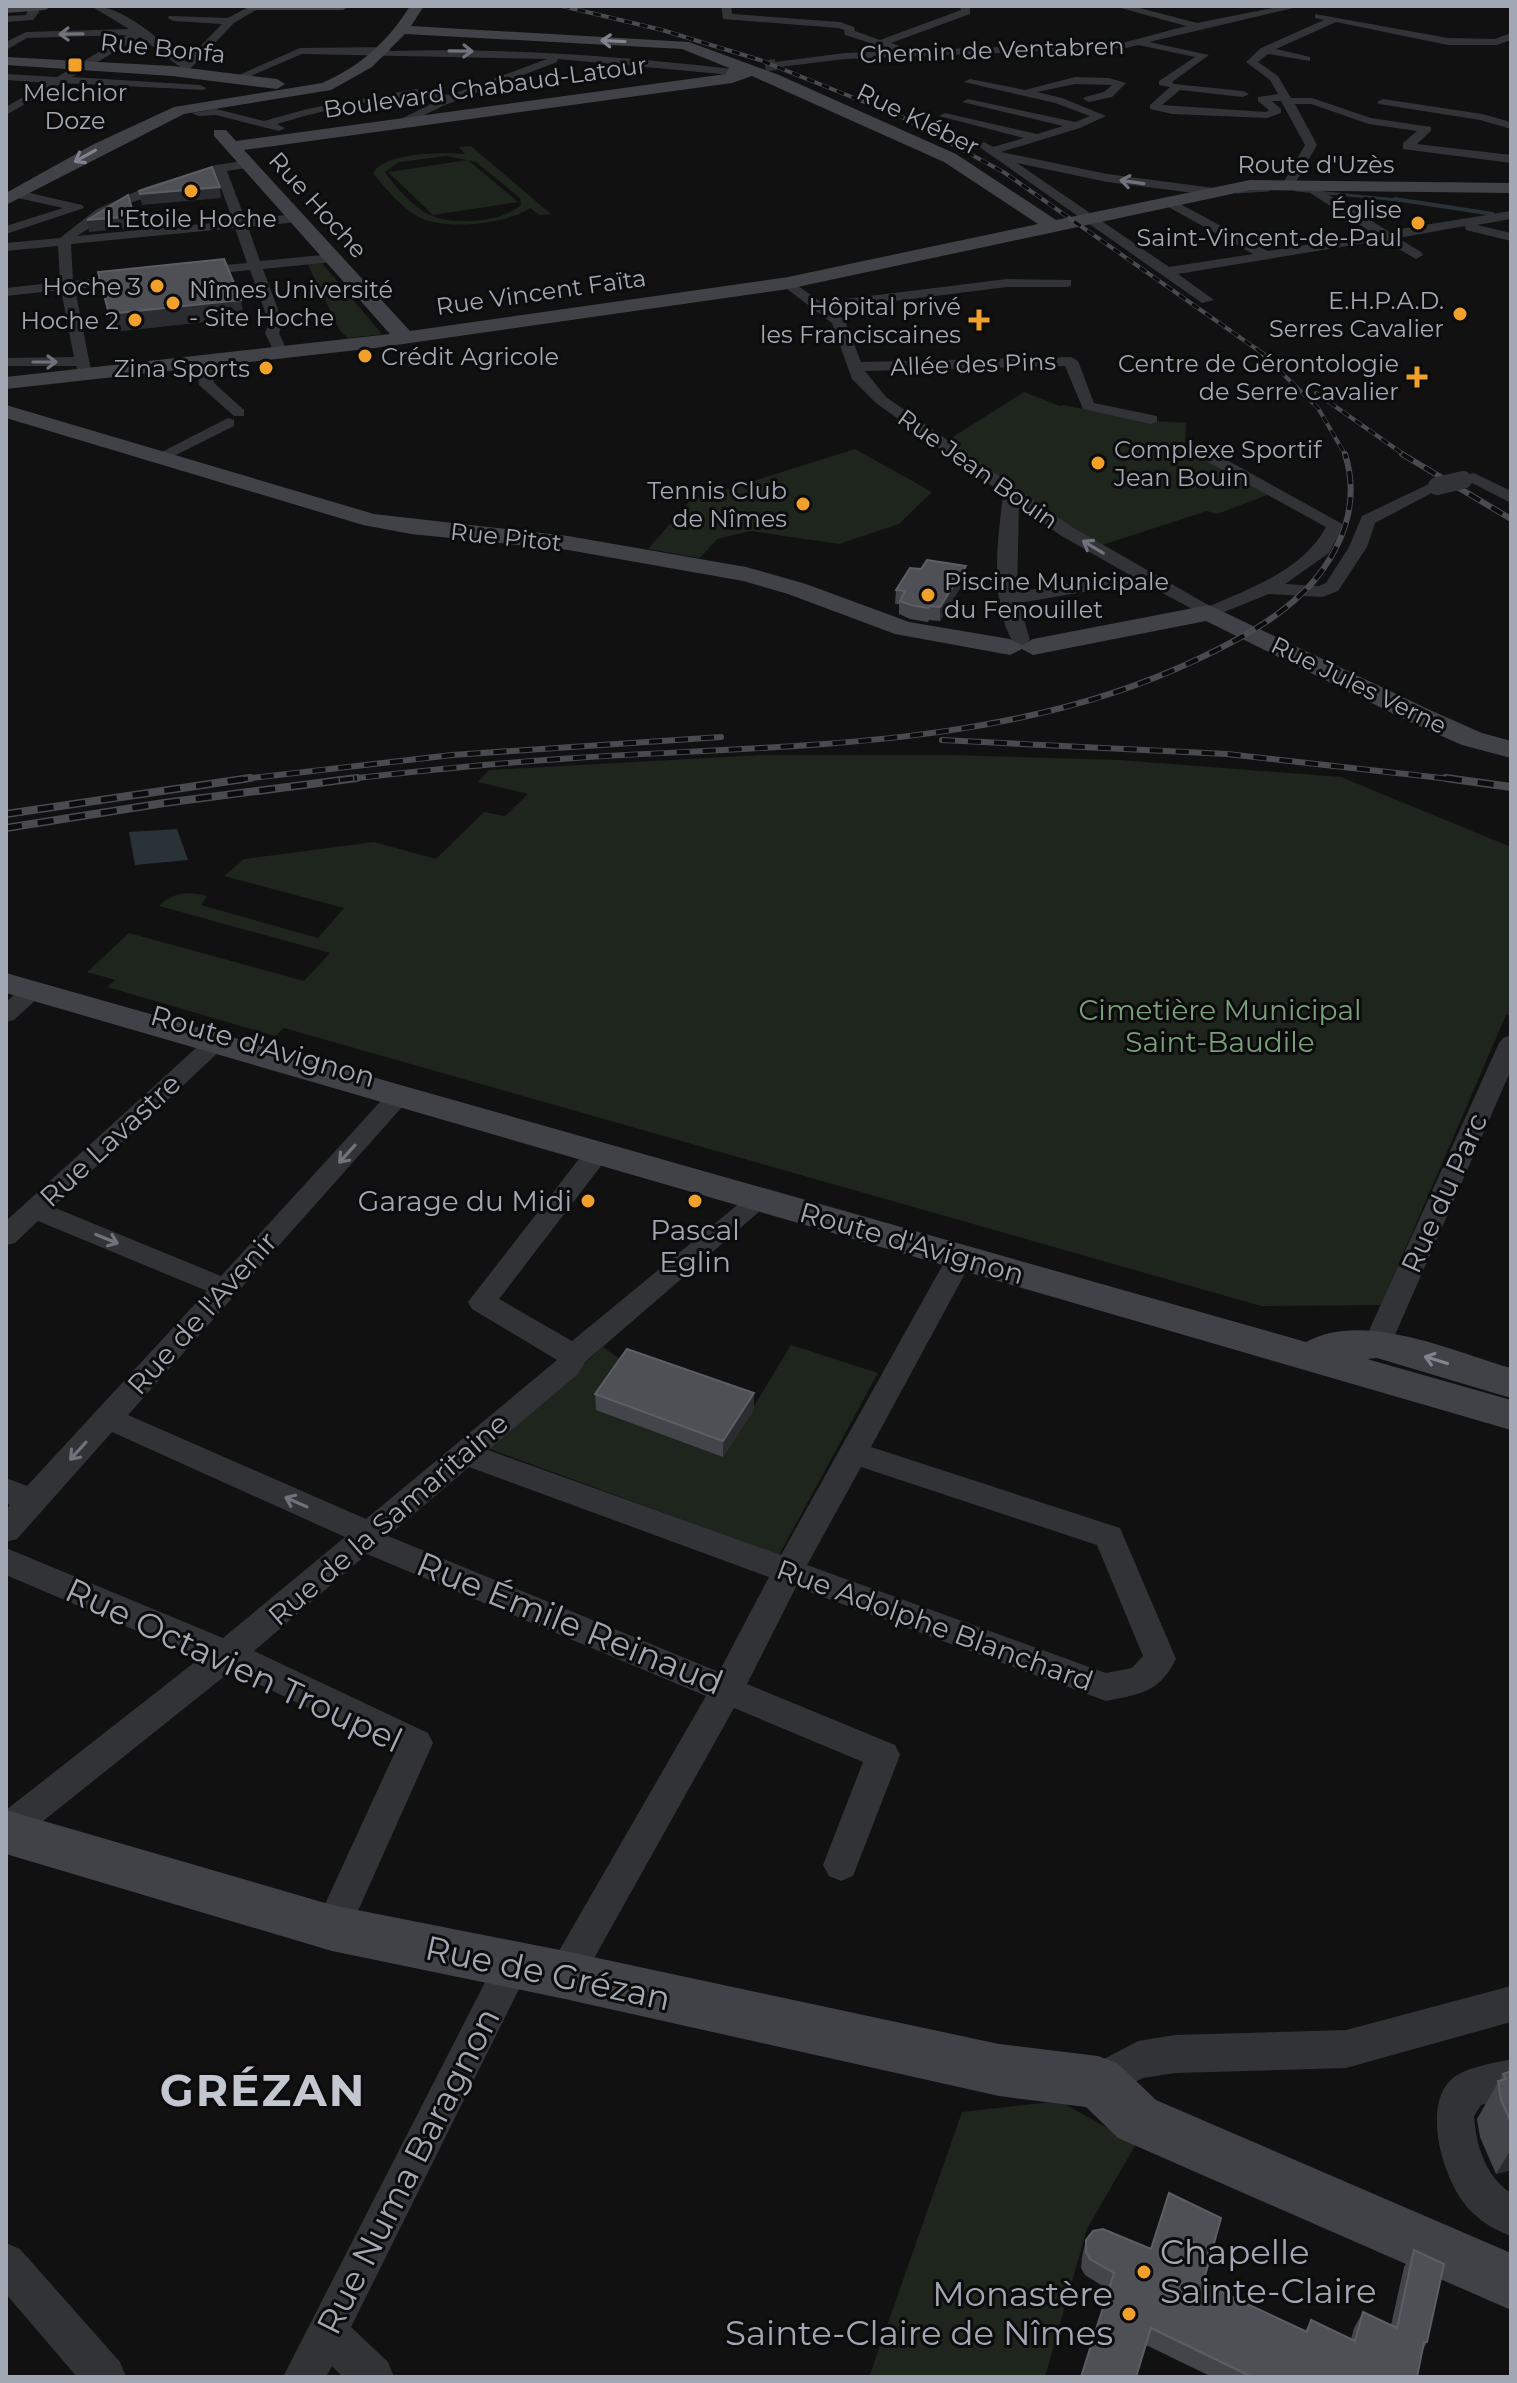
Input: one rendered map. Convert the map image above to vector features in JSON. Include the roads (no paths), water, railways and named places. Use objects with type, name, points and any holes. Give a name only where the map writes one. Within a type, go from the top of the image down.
[{"type":"street","points":[[6,9],[45,6]]},
{"type":"street","points":[[96,6],[121,18],[183,69],[230,21],[258,6]]},
{"type":"street","points":[[249,6],[343,6]]},
{"type":"street","points":[[11,197],[98,149],[192,110],[314,89],[337,82],[385,52],[417,6]]},
{"type":"street","points":[[726,6],[727,17],[840,25],[850,29],[849,33],[883,42],[906,53]]},
{"type":"street","points":[[883,42],[966,12],[965,6]]},
{"type":"street","points":[[1118,6],[1175,18],[1196,26]]},
{"type":"street","name":"Chemin de Ventabren","points":[[779,64],[827,57],[1138,43],[1196,26],[1297,6]]},
{"type":"street","points":[[6,19],[29,18],[34,12],[33,7]]},
{"type":"street","points":[[1278,8],[1422,39],[1498,43],[1511,36]]},
{"type":"street","points":[[173,18],[230,21]]},
{"type":"street","points":[[1288,185],[1311,145],[1274,78],[1251,62],[1265,50],[1335,19]]},
{"type":"street","name":"Rue Kléber","points":[[403,30],[684,45],[774,78],[935,150],[1053,226]]},
{"type":"street","points":[[6,47],[26,35],[140,32]]},
{"type":"street","points":[[6,112],[140,32]]},
{"type":"street","points":[[1138,43],[1204,55],[1163,83],[1243,94]]},
{"type":"street","points":[[1265,50],[1306,59]]},
{"type":"street","points":[[235,79],[300,51],[461,51],[747,70]]},
{"type":"street","points":[[401,123],[451,99],[559,58]]},
{"type":"street","name":"Rue Bonfa","points":[[6,61],[183,69],[201,82],[235,79],[314,89]]},
{"type":"street","name":"Boulevard Chabaud-Latour","points":[[234,146],[747,70]]},
{"type":"street","points":[[6,77],[57,81],[201,82],[192,110]]},
{"type":"street","points":[[1027,93],[1049,83],[1079,82],[1092,78],[1120,83],[1108,95],[1089,99]]},
{"type":"street","points":[[970,82],[1058,100],[1100,116],[993,151]]},
{"type":"street","points":[[392,86],[451,99]]},
{"type":"street","points":[[1178,86],[1154,107],[1172,111],[1267,115],[1277,111],[1262,99],[1312,101],[1369,121],[1427,129],[1407,146],[1511,159]]},
{"type":"street","points":[[265,124],[307,112],[416,92]]},
{"type":"street","points":[[968,102],[1076,126]]},
{"type":"street","points":[[1383,102],[1482,117],[1511,126]]},
{"type":"street","points":[[192,110],[216,112],[305,136]]},
{"type":"street","name":"Rue Hoche","points":[[192,110],[234,146],[404,337]]},
{"type":"street","points":[[945,116],[1037,138]]},
{"type":"street","points":[[993,151],[1107,178],[1210,191]]},
{"type":"street","points":[[993,151],[1083,220],[1207,300]]},
{"type":"street","points":[[64,241],[99,215],[164,186],[220,168],[249,164]]},
{"type":"street","points":[[220,168],[243,223],[276,323],[272,333],[281,353]]},
{"type":"street","name":"Route d'Uzès","points":[[1083,220],[1250,185],[1511,188]]},
{"type":"street","points":[[1308,186],[1416,255]]},
{"type":"street","points":[[11,197],[78,208],[75,209]]},
{"type":"street","points":[[1167,201],[1267,256]]},
{"type":"street","points":[[1468,208],[1511,214]]},
{"type":"street","points":[[6,230],[75,209],[99,215]]},
{"type":"street","points":[[1165,272],[1511,214]]},
{"type":"street","points":[[6,247],[297,218]]},
{"type":"street","name":"Rue Vincent Faïta","points":[[6,383],[84,368],[281,353],[788,283],[1083,220]]},
{"type":"street","points":[[1460,224],[1511,237]]},
{"type":"street","points":[[6,362],[84,368],[67,285],[64,241]]},
{"type":"street","points":[[177,274],[333,258]]},
{"type":"street","points":[[6,292],[147,277]]},
{"type":"street","name":"Rue Jean Bouin","points":[[788,283],[838,321],[860,379],[881,400],[1066,531],[1141,577],[1209,613]]},
{"type":"street","points":[[820,306],[1007,283],[1066,283]]},
{"type":"street","points":[[160,457],[234,418],[207,385],[203,361]]},
{"type":"street","name":"Allée des Pins","points":[[858,367],[1071,361],[1088,406],[1151,419]]},
{"type":"street","name":"Rue Pitot","points":[[6,411],[371,520],[568,543],[746,574],[797,589],[904,629],[1021,645],[1209,613]]},
{"type":"street","points":[[1209,613],[1267,588],[1323,549],[1335,525],[1212,458]]},
{"type":"street","points":[[1267,588],[1322,592],[1332,587],[1358,547],[1368,520],[1437,486],[1474,478],[1511,498]]},
{"type":"street","points":[[1012,492],[1007,541],[1010,599],[1021,645]]},
{"type":"street","points":[[1010,599],[1141,577]]},
{"type":"street","name":"Rue Jules Verne","points":[[1209,613],[1420,716],[1472,739],[1511,750]]},
{"type":"street","name":"Route d'Avignon","points":[[6,970],[473,1107],[517,1129]]},
{"type":"street","points":[[6,1015],[19,987]]},
{"type":"street","name":"Route d'Avignon","points":[[19,987],[1511,1415]]},
{"type":"street","name":"Rue Lavastre","points":[[6,1236],[215,1043]]},
{"type":"street","name":"Rue du Parc","points":[[1377,1344],[1511,1043]]},
{"type":"street","name":"Rue de l'Avenir","points":[[6,1530],[19,1496],[108,1418],[399,1097]]},
{"type":"street","points":[[574,1355],[482,1302],[598,1152]]},
{"type":"street","name":"Rue de la Samaritaine","points":[[6,1831],[229,1655],[568,1367],[574,1355],[761,1199]]},
{"type":"street","points":[[35,1210],[225,1288]]},
{"type":"street","points":[[565,1975],[728,1688],[788,1571],[961,1257]]},
{"type":"street","points":[[1308,1358],[1330,1346],[1377,1344],[1511,1383]]},
{"type":"street","name":"Rue Émile Reinaud","points":[[108,1418],[368,1534],[376,1544],[883,1755],[841,1865]]},
{"type":"street","name":"Rue Adolphe Blanchard","points":[[464,1453],[1106,1687],[1142,1680],[1160,1659],[1109,1537],[854,1453]]},
{"type":"street","name":"Rue Octavien Troupel","points":[[6,1561],[229,1655],[416,1743],[332,1928]]},
{"type":"street","name":"Rue de Grézan","points":[[6,1831],[332,1928],[565,1975],[999,2070],[1098,2082]]},
{"type":"street","name":"Rue Numa Baragnon","points":[[304,2377],[513,1965]]},
{"type":"street","points":[[1511,2004],[1346,2049],[1175,2054],[1138,2060],[1098,2082],[1137,2119],[1511,2282]]},
{"type":"street","points":[[1511,2078],[1464,2093],[1456,2104],[1453,2124],[1472,2179],[1485,2198],[1511,2216]]},
{"type":"street","points":[[6,2263],[105,2377]]},
{"type":"street","points":[[327,2332],[373,2377]]},
{"type":"waterway","points":[[1237,192],[1268,190]]},
{"type":"waterway","points":[[1296,190],[1408,201]]},
{"type":"waterway","points":[[1395,199],[1493,214]]},
{"type":"tunnel","points":[[765,66],[779,64]]},
{"type":"railway","points":[[562,6],[662,30],[760,60],[904,118],[1005,173],[1259,351]]},
{"type":"railway","points":[[1259,351],[1265,355]]},
{"type":"railway","points":[[1259,351],[1318,408],[1345,454]]},
{"type":"railway","points":[[1316,393],[1406,456]]},
{"type":"railway","points":[[347,779],[545,760],[892,738],[971,727],[1049,711],[1124,689],[1198,659],[1245,635],[1301,595],[1324,568],[1341,538],[1351,489],[1345,454]]},
{"type":"railway","points":[[1402,454],[1511,519]]},
{"type":"railway","points":[[242,779],[452,755],[721,737]]},
{"type":"railway","points":[[942,740],[1227,754],[1459,780]]},
{"type":"railway","points":[[242,779],[250,778]]},
{"type":"railway","points":[[347,779],[357,778]]},
{"type":"railway","points":[[1446,778],[1511,787]]},
{"type":"railway","points":[[6,814],[242,779]]},
{"type":"railway","points":[[235,780],[242,779]]},
{"type":"railway","points":[[6,828],[164,803],[347,779]]},
{"type":"railway","points":[[340,780],[347,779]]},
{"type":"place","name":"Melchior Doze","points":[[75,65]]},
{"type":"place","name":"L'Etoile Hoche","points":[[191,191]]},
{"type":"place","name":"Église Saint-Vincent-de-Paul","points":[[1418,223]]},
{"type":"place","name":"Hoche 3","points":[[157,286]]},
{"type":"place","name":"Nîmes Université - Site Hoche","points":[[173,303]]},
{"type":"place","name":"E.H.P.A.D. Serres Cavalier","points":[[1460,314]]},
{"type":"place","name":"Hoche 2","points":[[135,320]]},
{"type":"place","name":"Hôpital privé les Franciscaines","points":[[979,320]]},
{"type":"place","name":"Crédit Agricole","points":[[365,356]]},
{"type":"place","name":"Zina Sports","points":[[266,368]]},
{"type":"place","name":"Centre de Gérontologie de Serre Cavalier","points":[[1417,377]]},
{"type":"place","name":"Complexe Sportif Jean Bouin","points":[[1098,463]]},
{"type":"place","name":"Tennis Club de Nîmes","points":[[803,504]]},
{"type":"place","name":"Piscine Municipale du Fenouillet","points":[[928,595]]},
{"type":"place","name":"Garage du Midi","points":[[588,1201]]},
{"type":"place","name":"Pascal Eglin","points":[[695,1201]]},
{"type":"place","name":"Chapelle Sainte-Claire","points":[[1144,2272]]},
{"type":"place","name":"Monastère Sainte-Claire de Nîmes","points":[[1129,2314]]},
{"type":"district","name":"GRÉZAN","points":[[263,2090]]},
{"type":"park label","name":"Cimetière Municipal Saint-Baudile","points":[[1220,1026]]}]
